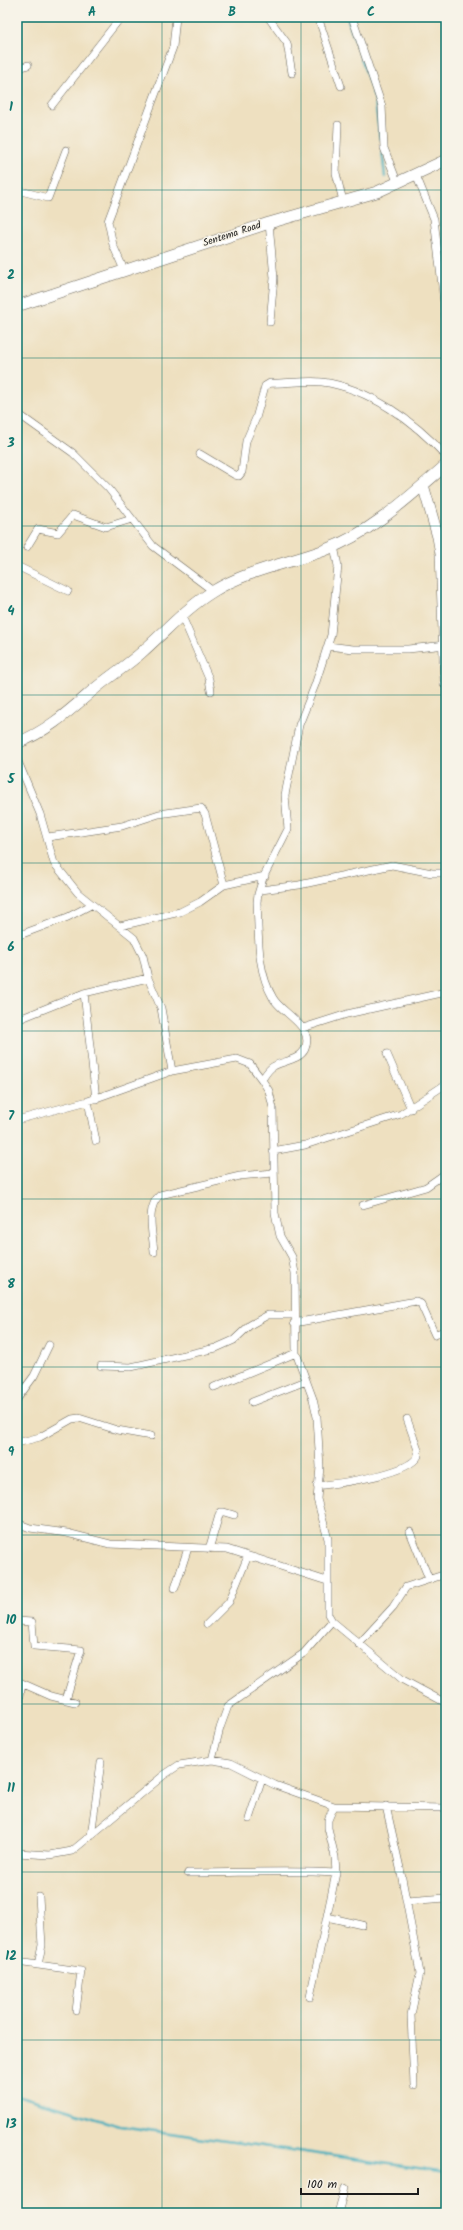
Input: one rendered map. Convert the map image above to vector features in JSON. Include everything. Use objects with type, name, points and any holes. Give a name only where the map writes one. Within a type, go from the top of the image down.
[{"type":"street","points":[[52,105],[121,17]]},
{"type":"street","points":[[124,270],[108,230],[109,216],[173,47],[176,17]]},
{"type":"street","points":[[268,17],[287,43],[292,73]]},
{"type":"street","points":[[318,17],[341,86]]},
{"type":"street","points":[[352,17],[382,106],[384,148],[398,184]]},
{"type":"street","points":[[17,69],[28,65]]},
{"type":"street","points":[[338,125],[336,173],[343,202]]},
{"type":"street","points":[[17,190],[48,198],[66,150]]},
{"type":"street","name":"Sentema Road","points":[[17,306],[269,223],[343,202],[398,184],[446,160]]},
{"type":"street","points":[[416,175],[434,219],[446,319]]},
{"type":"street","points":[[269,223],[274,278],[270,322]]},
{"type":"street","points":[[200,454],[234,475],[239,476],[242,472],[248,436],[256,418],[265,386],[270,383],[315,382],[341,386],[360,392],[398,415],[446,456]]},
{"type":"street","points":[[17,413],[73,454],[109,489],[153,546],[213,591]]},
{"type":"street","points":[[17,744],[34,736],[67,714],[141,653],[181,614],[213,591],[254,572],[334,546],[366,529],[446,465]]},
{"type":"street","points":[[423,484],[438,537],[441,554],[446,683]]},
{"type":"street","points":[[27,547],[38,528],[58,533],[73,515],[106,528],[132,520]]},
{"type":"street","points":[[262,1080],[273,1066],[295,1058],[304,1051],[307,1038],[303,1028],[273,999],[262,970],[259,958],[257,902],[258,894],[261,890],[265,876],[288,829],[285,795],[299,726],[328,646],[332,625],[338,566],[334,546]]},
{"type":"street","points":[[17,566],[68,591]]},
{"type":"street","points":[[181,614],[209,678],[211,691]]},
{"type":"street","points":[[328,646],[353,649],[408,649],[445,645]]},
{"type":"street","points":[[17,759],[34,796],[48,837],[51,858],[59,871],[78,893],[120,926],[140,946],[148,978],[161,1008],[172,1071]]},
{"type":"street","points":[[48,837],[122,826],[159,814],[201,808],[205,814],[224,885]]},
{"type":"street","points":[[261,890],[299,885],[392,865],[432,873],[446,873]]},
{"type":"street","points":[[120,926],[180,912],[200,902],[224,885],[265,876]]},
{"type":"street","points":[[17,936],[68,917],[92,905]]},
{"type":"street","points":[[17,1020],[84,993],[148,978]]},
{"type":"street","points":[[303,1028],[347,1014],[446,992]]},
{"type":"street","points":[[84,993],[96,1099]]},
{"type":"street","points":[[387,1054],[411,1109]]},
{"type":"street","points":[[17,1120],[96,1099],[172,1071],[242,1059],[250,1064],[262,1080],[269,1091],[273,1108],[273,1173],[278,1225],[280,1236],[292,1257],[295,1273],[294,1323],[296,1353],[313,1399],[317,1417],[320,1467],[317,1499],[328,1539],[328,1614],[332,1621],[403,1680],[446,1703]]},
{"type":"street","points":[[273,1151],[305,1145],[394,1117],[411,1109],[446,1084]]},
{"type":"street","points":[[88,1101],[96,1141]]},
{"type":"street","points":[[154,1252],[152,1212],[153,1204],[160,1195],[240,1176],[273,1173]]},
{"type":"street","points":[[363,1205],[426,1187],[446,1173]]},
{"type":"street","points":[[294,1323],[416,1301],[421,1304],[436,1335],[446,1330]]},
{"type":"street","points":[[101,1366],[131,1367],[216,1348],[234,1340],[250,1325],[268,1315],[295,1315]]},
{"type":"street","points":[[17,1399],[34,1376],[49,1345]]},
{"type":"street","points":[[214,1387],[296,1353]]},
{"type":"street","points":[[252,1402],[306,1381]]},
{"type":"street","points":[[17,1443],[40,1437],[72,1419],[79,1418],[117,1430],[151,1436]]},
{"type":"street","points":[[318,1486],[380,1475],[411,1464],[418,1456],[418,1450],[406,1419]]},
{"type":"street","points":[[209,1549],[220,1512],[234,1515]]},
{"type":"street","points":[[17,1522],[30,1528],[67,1533],[110,1544],[227,1549],[327,1580]]},
{"type":"street","points":[[410,1532],[429,1579]]},
{"type":"street","points":[[175,1588],[188,1548]]},
{"type":"street","points":[[207,1624],[230,1602],[248,1556]]},
{"type":"street","points":[[359,1644],[393,1608],[406,1587],[446,1574]]},
{"type":"street","points":[[17,1621],[32,1622],[34,1646],[81,1650],[66,1699]]},
{"type":"street","points":[[212,1760],[220,1728],[228,1706],[304,1653],[332,1621]]},
{"type":"street","points":[[17,1714],[19,1683],[51,1696],[75,1702]]},
{"type":"street","points":[[17,1853],[50,1856],[72,1851],[179,1765],[212,1760],[231,1763],[262,1779],[334,1806],[446,1808]]},
{"type":"street","points":[[91,1836],[100,1762]]},
{"type":"street","points":[[249,1819],[262,1779]]},
{"type":"street","points":[[310,1996],[336,1873],[335,1857],[328,1828],[328,1820],[334,1806]]},
{"type":"street","points":[[386,1806],[420,1973],[411,2015],[414,2085]]},
{"type":"street","points":[[188,1873],[263,1872],[288,1870],[336,1873]]},
{"type":"street","points":[[38,1965],[42,1945],[39,1898]]},
{"type":"street","points":[[406,1901],[446,1898]]},
{"type":"street","points":[[327,1917],[362,1926]]},
{"type":"street","points":[[17,1962],[81,1971],[76,2011]]},
{"type":"street","points":[[338,2213],[345,2188]]},
{"type":"waterway","points":[[347,17],[375,99],[380,139]]},
{"type":"waterway","points":[[382,150],[385,177]]},
{"type":"waterway","points":[[17,2095],[120,2126],[446,2172]]}]
